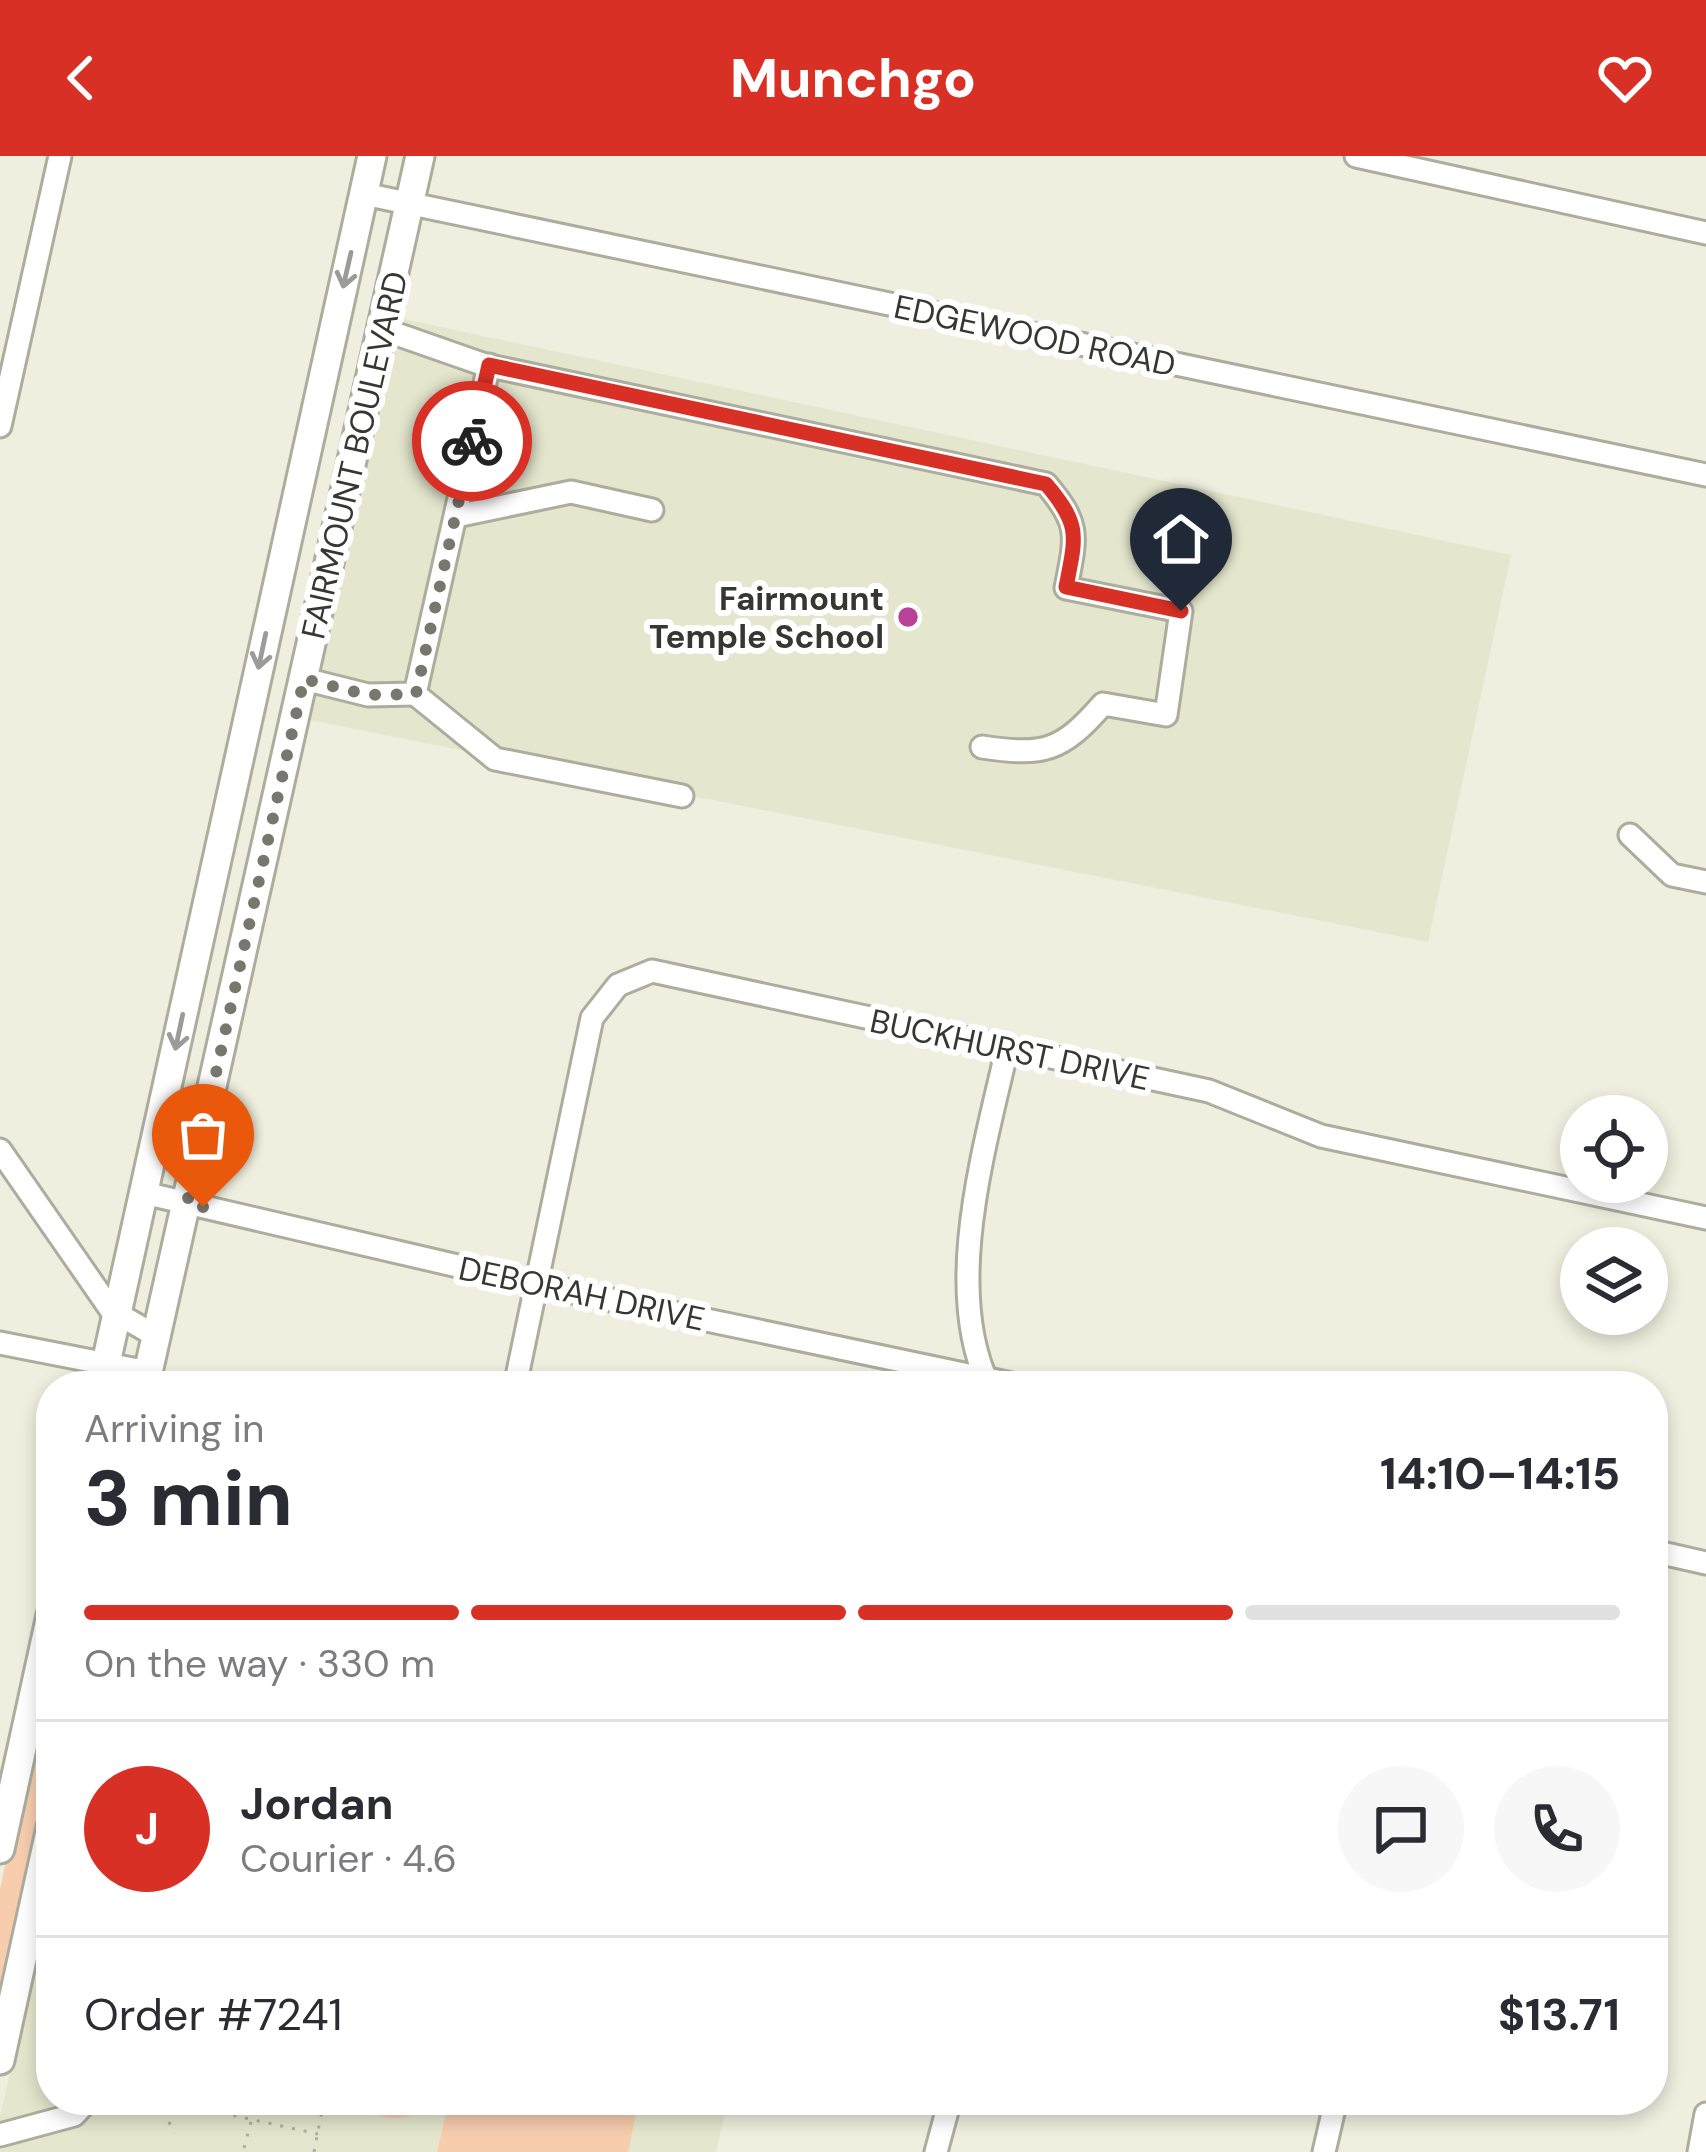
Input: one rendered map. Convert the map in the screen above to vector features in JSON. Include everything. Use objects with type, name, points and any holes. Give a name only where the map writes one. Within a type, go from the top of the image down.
[{"type":"main road","name":"FAIRMOUNT BOULEVARD","points":[[105,1371],[372,156]]},
{"type":"main road","name":"FAIRMOUNT BOULEVARD","points":[[149,1371],[420,156]]},
{"type":"main road","points":[[0,1849],[36,1684]]},
{"type":"main road","points":[[0,2060],[36,1933]]},
{"type":"street","points":[[0,426],[60,156]]},
{"type":"street","points":[[1356,156],[1706,233]]},
{"type":"street","name":"EDGEWOOD ROAD","points":[[364,194],[1706,476]]},
{"type":"street","points":[[382,328],[489,365],[1046,484],[1070,513],[1076,537],[1066,587],[1181,611],[1166,715],[1103,704],[1064,744],[1028,754],[982,747]]},
{"type":"street","points":[[416,694],[489,365]]},
{"type":"street","points":[[456,516],[571,492],[652,509]]},
{"type":"street","points":[[304,679],[368,695],[416,694],[495,759],[682,796]]},
{"type":"street","points":[[1630,835],[1672,875],[1706,883]]},
{"type":"street","name":"BUCKHURST DRIVE","points":[[518,1371],[592,1018],[618,985],[652,970],[1209,1091],[1321,1136],[1706,1218]]},
{"type":"street","points":[[985,1371],[970,1298],[969,1217],[1007,1048]]},
{"type":"street","points":[[0,1150],[117,1316],[156,1336]]},
{"type":"street","name":"DEBORAH DRIVE","points":[[144,1192],[936,1371]]},
{"type":"street","points":[[0,1342],[91,1371]]},
{"type":"street","points":[[1668,1554],[1706,1563]]},
{"type":"street","points":[[1700,2152],[1706,2114]]},
{"type":"street","points":[[0,2134],[74,2115]]},
{"type":"street","points":[[936,2152],[946,2115]]},
{"type":"street","points":[[1324,2152],[1333,2115]]},
{"type":"path","points":[[167,2115],[174,2133]]},
{"type":"path","points":[[233,2115],[318,2134]]},
{"type":"path","points":[[244,2148],[253,2115]]},
{"type":"path","points":[[314,2152],[322,2115]]},
{"type":"shaded area","name":"Fairmount Temple School","points":[[385,315],[1511,555],[1428,942],[295,717]]},
{"type":"shaded area","points":[[36,1724],[36,1857],[0,2021],[0,1889]]},
{"type":"shaded area","points":[[36,1962],[36,2115],[725,2115],[716,2152],[0,2152],[0,2116]]},
{"type":"shaded area","points":[[446,2115],[636,2115],[628,2152],[437,2152]]},
{"type":"way so far","points":[[203,1207],[187,1203],[304,679],[368,695],[416,694],[472,441]]},
{"type":"place","name":"Fairmount Temple School","points":[[908,617]]},
{"type":"route","points":[[472,441],[489,365],[1046,484],[1070,513],[1076,537],[1066,587],[1181,611]]}]
